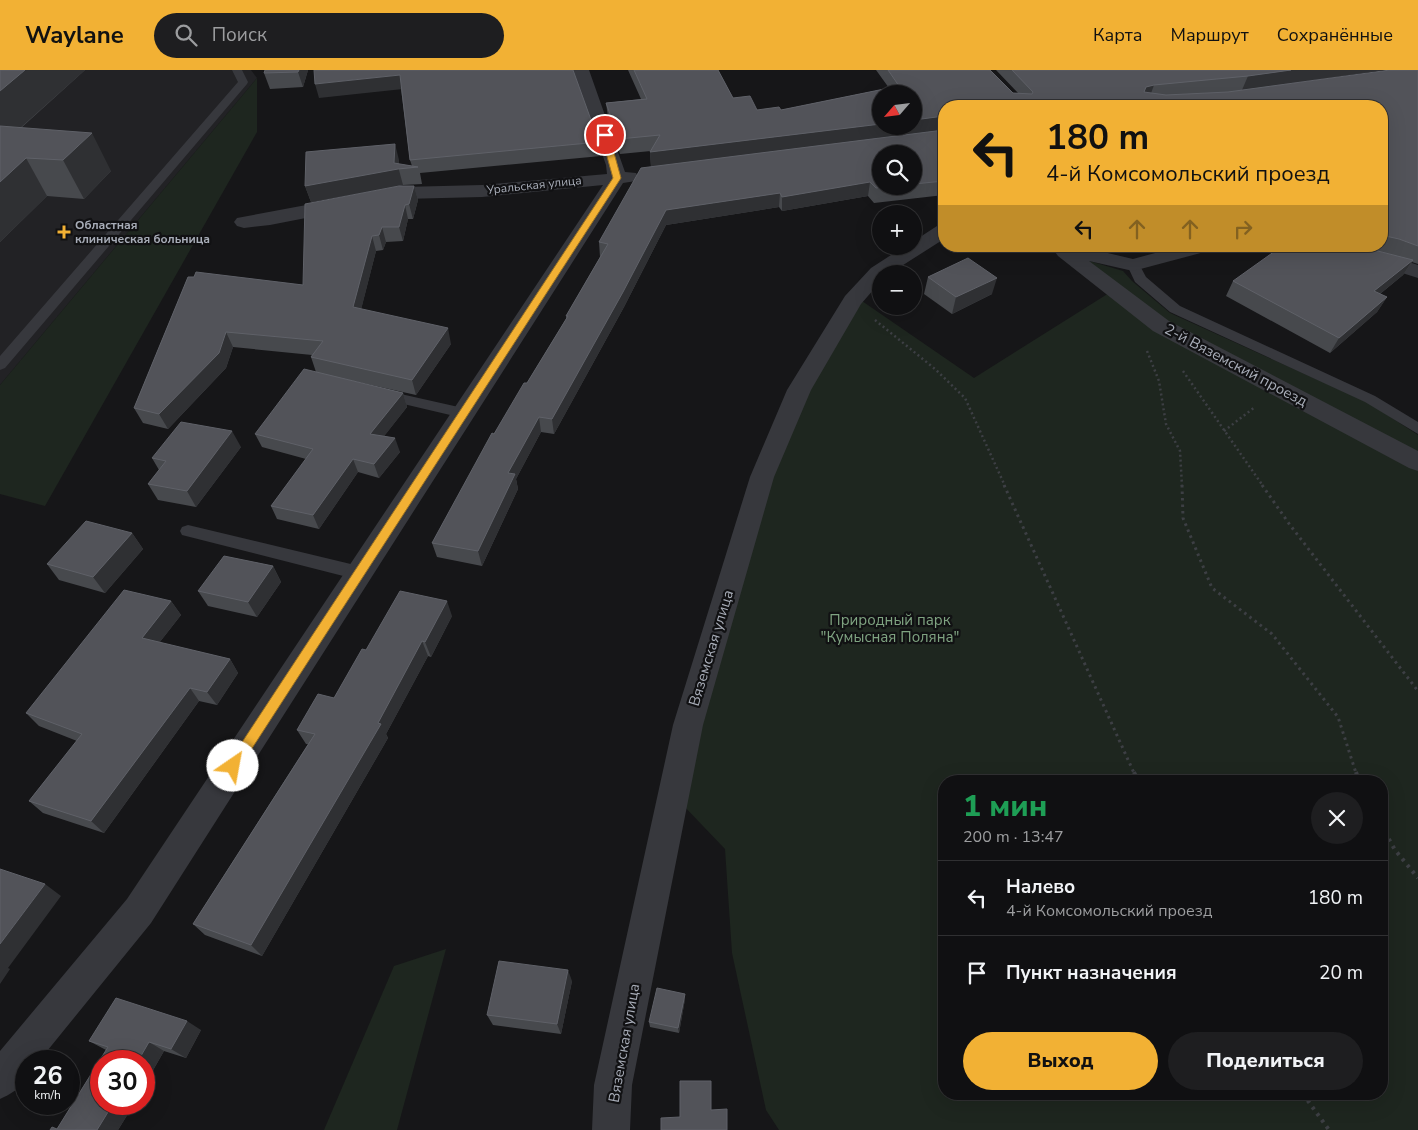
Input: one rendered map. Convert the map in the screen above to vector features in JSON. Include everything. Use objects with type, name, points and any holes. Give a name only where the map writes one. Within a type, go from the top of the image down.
[{"type":"street","points":[[0,1080],[139,911],[617,178],[595,104],[582,75],[582,70]]},
{"type":"street","name":"Уральская улица","points":[[244,222],[270,219],[403,193],[482,191],[644,176]]},
{"type":"street","name":"Вяземская улица","points":[[611,1130],[613,1085],[688,725],[762,477],[799,390],[852,301],[878,272],[938,234]]},
{"type":"street","name":"2-й Вяземский проезд","points":[[1066,252],[1161,326],[1418,462]]},
{"type":"street","points":[[1077,252],[1133,265],[1182,252]]},
{"type":"street","points":[[1348,252],[1383,260],[1418,272]]},
{"type":"lane","points":[[0,365],[243,82],[237,70]]},
{"type":"lane","points":[[1133,265],[1140,279],[1175,309],[1370,399],[1418,430]]},
{"type":"lane","points":[[371,392],[463,413]]},
{"type":"lane","points":[[188,531],[359,573]]},
{"type":"path","points":[[852,301],[935,369],[965,398],[1135,775]]},
{"type":"path","points":[[1138,308],[1131,313],[1159,381],[1166,424],[1180,451],[1183,518],[1212,588],[1272,634],[1338,717],[1357,775]]},
{"type":"path","points":[[1161,326],[1171,352],[1290,525],[1418,691]]},
{"type":"path","points":[[1388,837],[1418,878]]},
{"type":"path","points":[[1307,1100],[1329,1130]]},
{"type":"shaded area","name":"Областная клиническая больница","points":[[0,70],[251,70],[257,78],[0,385]]},
{"type":"green space","points":[[257,78],[257,132],[45,506],[0,494],[0,385]]},
{"type":"green space","name":"Природный парк \"Кумысная Поляна\"","points":[[1083,259],[1123,271],[1170,313],[1369,403],[1418,435],[1418,1130],[779,1130],[766,1110],[732,953],[725,849],[681,803],[766,477],[808,389],[862,301],[872,308],[872,315],[882,315],[974,378],[1117,288]]},
{"type":"green space","points":[[446,949],[397,1130],[324,1130],[394,966]]},
{"type":"building","points":[[0,70],[25,70],[0,91]]},
{"type":"building","points":[[265,70],[299,70],[298,72],[264,73]]},
{"type":"building","points":[[314,70],[573,70],[599,142],[410,160],[400,75],[315,84]]},
{"type":"building","points":[[634,70],[718,70],[733,98],[750,96],[757,110],[779,107],[781,110],[872,91],[872,125],[650,152],[660,135],[619,139],[606,103],[647,99]]},
{"type":"building","points":[[888,70],[990,70],[1013,93],[1032,94],[1033,92],[1012,70],[1291,70],[1154,85],[1146,87],[1144,92],[1166,95],[1228,92],[1390,70],[1418,70],[1418,246],[1388,237],[1388,100],[938,100],[938,117],[922,119],[922,85],[898,85]]},
{"type":"building","points":[[0,126],[92,133],[63,160],[26,158],[0,182]]},
{"type":"building","points":[[938,131],[938,182],[922,183],[922,145],[872,145],[872,184],[870,182],[782,197],[780,193],[666,210],[623,292],[552,419],[539,417],[508,473],[515,474],[478,551],[432,543],[492,433],[494,434],[524,383],[527,383],[568,316],[566,316],[608,244],[599,242],[641,168],[904,135],[922,135],[922,133]]},
{"type":"building","points":[[395,144],[394,163],[418,167],[305,186],[306,152]]},
{"type":"building","points":[[399,186],[414,186],[409,204],[405,205],[399,227],[382,227],[379,235],[372,236],[353,307],[448,328],[412,380],[311,357],[323,341],[226,332],[219,353],[159,414],[134,408],[188,277],[194,277],[196,272],[303,285],[305,204]]},
{"type":"building","points":[[1274,252],[1382,252],[1413,260],[1374,291],[1387,297],[1339,338],[1233,281]]},
{"type":"building","points":[[968,258],[997,278],[956,297],[928,277]]},
{"type":"building","points":[[304,369],[403,393],[370,434],[395,438],[374,464],[353,459],[313,515],[271,506],[313,449],[255,434]]},
{"type":"building","points":[[181,422],[232,431],[187,491],[148,484],[166,461],[152,458]]},
{"type":"building","points":[[86,521],[132,533],[93,577],[47,564]]},
{"type":"building","points":[[224,556],[273,566],[248,602],[198,591]]},
{"type":"building","points":[[124,590],[171,601],[142,638],[230,659],[207,692],[190,688],[91,821],[29,801],[82,734],[26,713]]},
{"type":"building","points":[[400,591],[447,601],[425,642],[422,641],[378,723],[381,724],[251,945],[193,924],[315,734],[297,730],[318,694],[334,698],[362,649],[366,650]]},
{"type":"building","points":[[0,869],[45,884],[0,944]]},
{"type":"building","points":[[499,961],[568,970],[557,1024],[487,1015]]},
{"type":"building","points":[[657,988],[685,994],[678,1028],[649,1022]]},
{"type":"building","points":[[116,998],[187,1021],[171,1049],[149,1042],[144,1050],[106,1050],[108,1047],[89,1041]]},
{"type":"building","points":[[90,1076],[90,1115],[106,1115],[97,1130],[50,1130],[52,1127],[57,1129],[66,1115],[80,1115],[80,1092]]},
{"type":"building","points":[[680,1081],[711,1081],[711,1110],[727,1109],[727,1130],[661,1130],[661,1118],[680,1117]]},
{"type":"place","name":"Областная клиническая больница","points":[[64,232]]},
{"type":"route","points":[[233,766],[617,178],[615,165],[605,135]]}]
